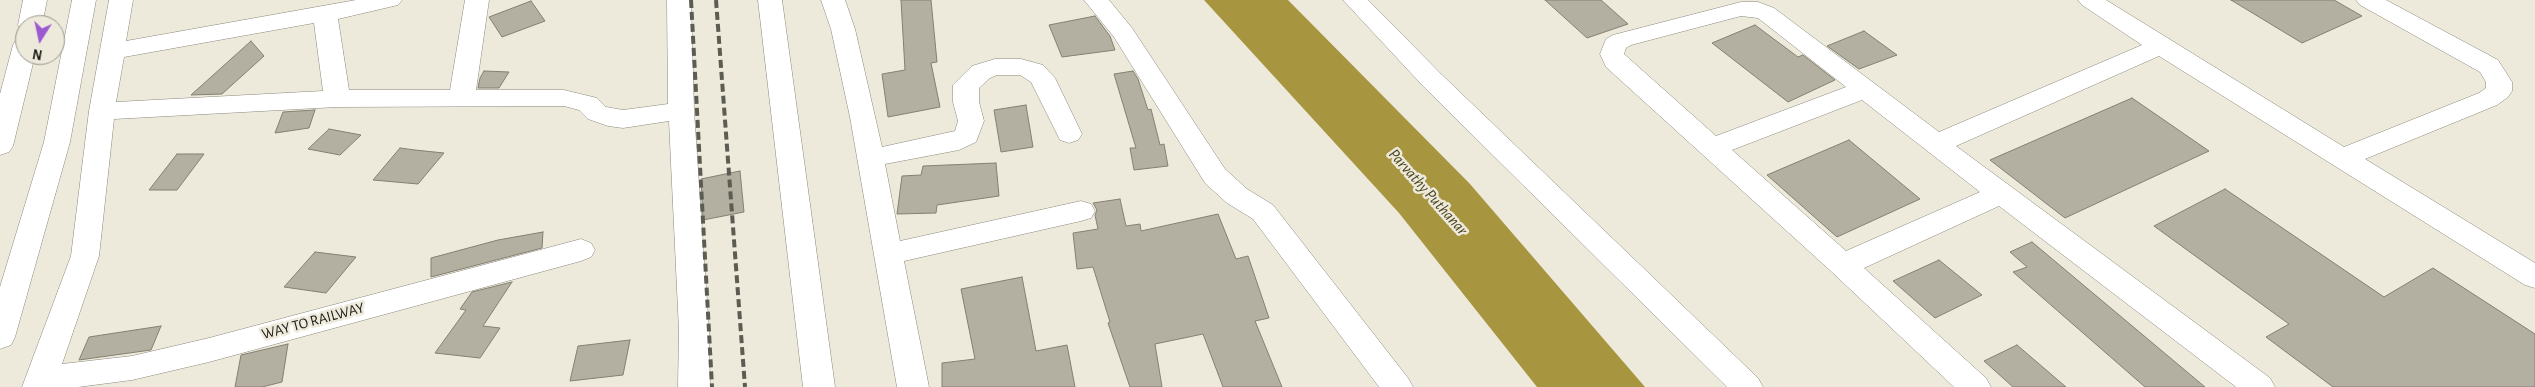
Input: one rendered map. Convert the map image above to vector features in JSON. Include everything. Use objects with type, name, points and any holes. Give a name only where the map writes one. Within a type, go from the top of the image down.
[{"type":"main road","points":[[32,15],[35,0]]},
{"type":"main road","points":[[0,337],[57,142],[84,0]]},
{"type":"main road","points":[[40,383],[85,256],[102,111],[121,0]]},
{"type":"main road","points":[[111,51],[325,14],[389,0]]},
{"type":"main road","points":[[462,98],[477,0]]},
{"type":"main road","points":[[679,0],[681,111],[687,187],[694,331],[694,387]]},
{"type":"main road","points":[[770,0],[819,387]]},
{"type":"main road","points":[[833,0],[843,29],[871,158],[913,387]]},
{"type":"main road","points":[[1096,0],[1123,33],[1215,176],[1237,196],[1263,212],[1397,387]]},
{"type":"main road","points":[[1355,0],[1432,80],[1747,387]]},
{"type":"main road","points":[[2090,0],[2535,278]]},
{"type":"main road","points":[[2342,158],[2488,98],[2499,91],[2499,82],[2489,66],[2368,0]]},
{"type":"main road","points":[[1975,387],[1843,265],[1615,61],[1612,54],[1615,44],[1622,40],[1741,9],[1758,9],[1766,13],[2001,194],[2259,387]]},
{"type":"main road","points":[[325,14],[336,99]]},
{"type":"main road","points":[[1936,144],[2162,46]]},
{"type":"main road","points":[[0,146],[20,65]]},
{"type":"main road","points":[[871,158],[959,141],[967,136],[971,121],[966,102],[966,85],[981,72],[995,67],[1021,67],[1034,71],[1042,78],[1069,134]]},
{"type":"main road","points":[[1712,148],[1865,90]]},
{"type":"main road","points":[[102,111],[336,99],[462,98],[578,100],[588,104],[597,113],[623,119],[681,111]]},
{"type":"main road","points":[[1843,265],[2001,194]]},
{"type":"main road","points":[[890,254],[1081,212]]},
{"type":"main road","name":"WAY TO RAILWAY","points":[[40,383],[132,368],[209,350],[581,250]]},
{"type":"water","name":"Parvathy Puthanar","points":[[1204,0],[1288,0],[1470,184],[1645,387],[1537,387],[1399,213]]},
{"type":"building","points":[[901,0],[931,0],[937,62],[931,63],[940,107],[888,117],[882,74],[905,70]]},
{"type":"building","points":[[1545,0],[1601,0],[1628,24],[1587,38]]},
{"type":"building","points":[[2231,0],[2334,0],[2362,16],[2302,43]]},
{"type":"building","points":[[531,1],[545,21],[502,37],[489,17]]},
{"type":"building","points":[[1095,16],[1110,36],[1115,50],[1062,57],[1049,25]]},
{"type":"building","points":[[1755,25],[1798,57],[1803,55],[1835,80],[1788,102],[1712,43]]},
{"type":"building","points":[[1864,31],[1897,55],[1859,69],[1827,46]]},
{"type":"building","points":[[251,41],[264,56],[222,94],[191,95]]},
{"type":"building","points":[[484,71],[509,72],[499,88],[478,88]]},
{"type":"building","points":[[1133,71],[1138,79],[1148,110],[1151,109],[1160,145],[1164,144],[1168,166],[1134,170],[1130,148],[1136,148],[1114,74]]},
{"type":"building","points":[[2132,98],[2209,151],[2065,218],[1990,160]]},
{"type":"building","points":[[1026,105],[1033,147],[1001,152],[994,110]]},
{"type":"building","points":[[315,110],[309,128],[275,133],[283,112]]},
{"type":"building","points":[[329,129],[361,135],[340,155],[308,149]]},
{"type":"building","points":[[1849,140],[1920,199],[1837,237],[1767,175]]},
{"type":"building","points":[[400,148],[444,153],[418,184],[373,180]]},
{"type":"building","points":[[177,154],[204,154],[177,190],[149,190]]},
{"type":"building","points":[[996,163],[999,196],[937,205],[936,213],[897,214],[902,176],[921,175],[923,166]]},
{"type":"building","points":[[740,171],[744,212],[703,220],[701,179]]},
{"type":"building","points":[[2225,189],[2384,297],[2433,268],[2535,334],[2535,387],[2333,387],[2266,337],[2289,324],[2154,226]]},
{"type":"building","points":[[1120,199],[1126,226],[1140,224],[1141,231],[1218,214],[1236,259],[1248,256],[1269,318],[1255,321],[1282,387],[1223,387],[1203,334],[1155,344],[1162,387],[1130,387],[1108,323],[1110,322],[1093,267],[1077,269],[1073,233],[1098,229],[1095,215],[1097,210],[1093,203]]},
{"type":"building","points":[[543,232],[542,248],[431,277],[431,258],[498,240]]},
{"type":"building","points":[[2032,242],[2205,387],[2145,387],[2013,272],[2027,267],[2010,252]]},
{"type":"building","points":[[315,252],[356,257],[326,293],[284,287]]},
{"type":"building","points":[[1939,260],[1982,295],[1935,318],[1893,281]]},
{"type":"building","points":[[1022,277],[1036,351],[1067,345],[1075,387],[942,387],[942,363],[975,359],[961,289]]},
{"type":"building","points":[[512,282],[483,326],[500,328],[480,358],[435,353],[466,310],[460,309],[472,292]]},
{"type":"building","points":[[161,326],[151,350],[79,360],[89,337]]},
{"type":"building","points":[[630,340],[623,375],[570,381],[578,346]]},
{"type":"building","points":[[288,344],[282,382],[262,387],[235,387],[241,355]]},
{"type":"building","points":[[2017,345],[2066,387],[2013,387],[1984,361]]},
{"type":"railway","points":[[691,0],[712,387]]},
{"type":"railway","points":[[716,0],[745,387]]}]
